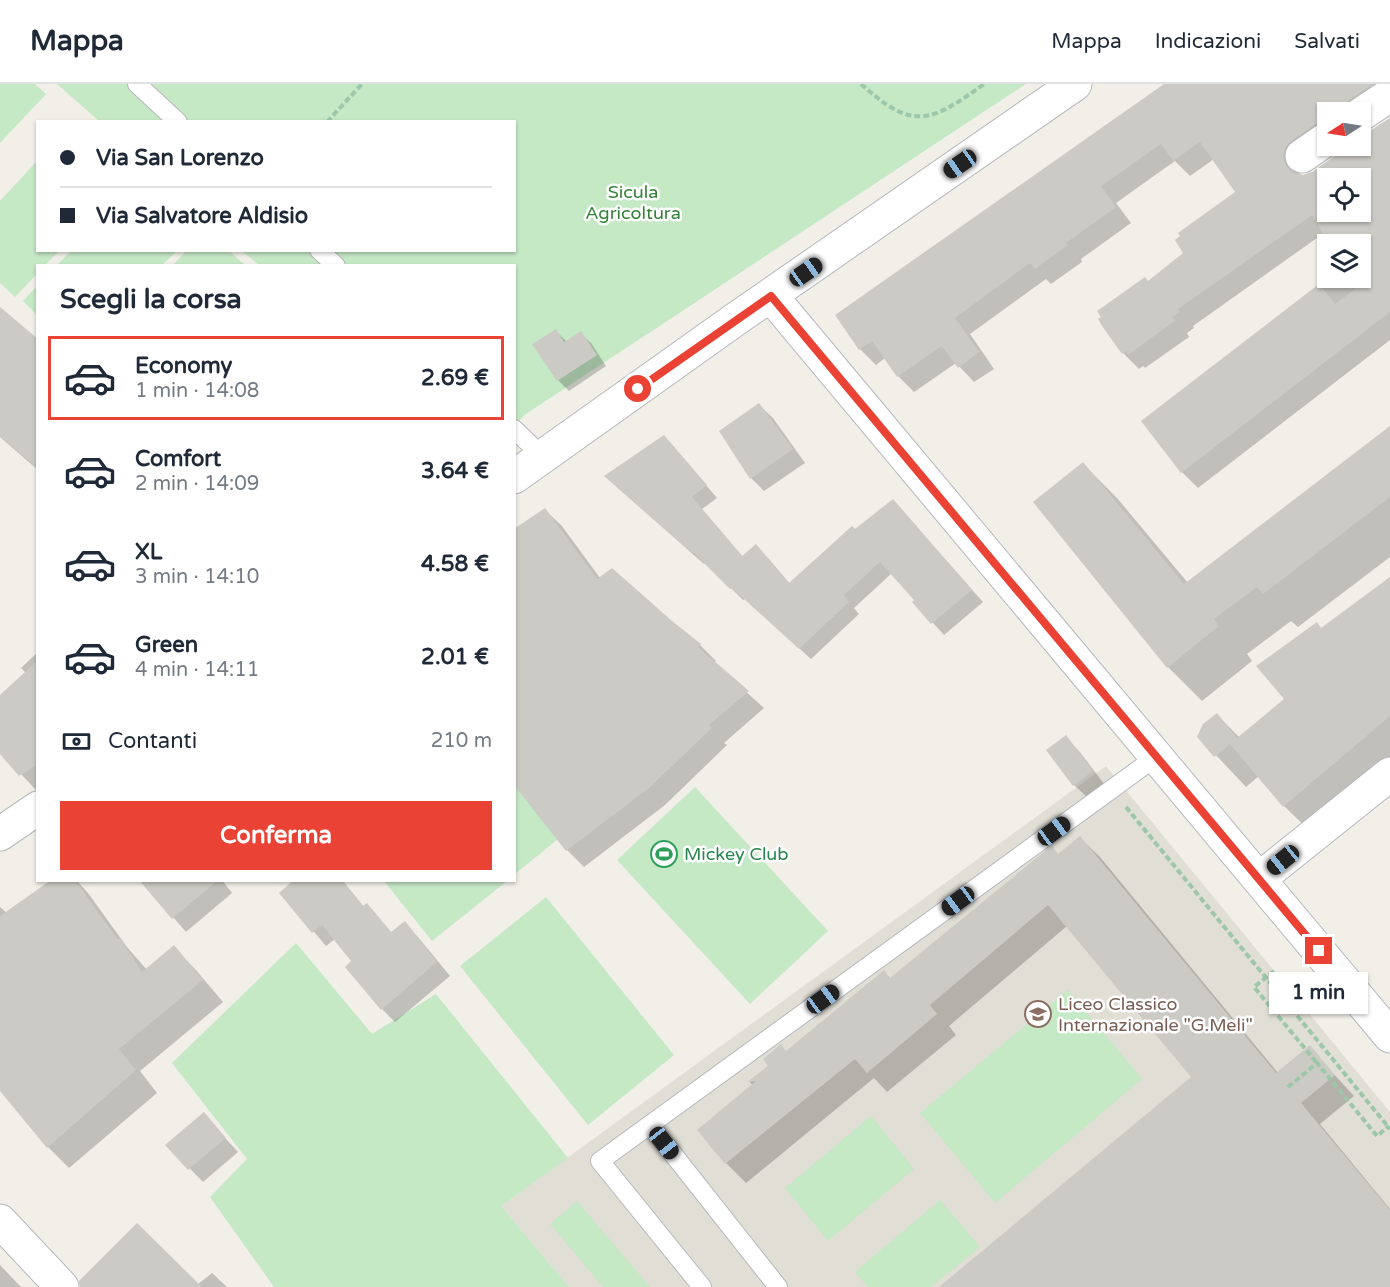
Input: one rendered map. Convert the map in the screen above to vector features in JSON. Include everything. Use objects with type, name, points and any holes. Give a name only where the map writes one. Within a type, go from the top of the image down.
[{"type":"street","points":[[516,476],[1075,84]]},
{"type":"street","points":[[1371,107],[1390,94]]},
{"type":"street","points":[[771,296],[1390,1036]]},
{"type":"street","points":[[1259,879],[1390,774]]},
{"type":"street","points":[[0,834],[36,809]]},
{"type":"street","points":[[0,1221],[62,1287]]},
{"type":"lane","points":[[137,84],[176,120]]},
{"type":"lane","points":[[321,252],[334,264]]},
{"type":"lane","points":[[516,431],[543,457]]},
{"type":"lane","points":[[702,1287],[600,1161],[1156,757]]},
{"type":"lane","points":[[650,1125],[778,1287]]},
{"type":"path","points":[[329,120],[362,84]]},
{"type":"path","points":[[861,84],[891,109],[914,117],[938,113],[984,84]]},
{"type":"path","points":[[1112,789],[1265,978],[1389,1127],[1377,1136],[1254,987],[1265,978],[1274,971]]},
{"type":"path","points":[[1288,1087],[1317,1063]]},
{"type":"shaded area","name":"Liceo Classico Internazionale \"G.Meli\"","points":[[1106,766],[1390,1112],[1390,1287],[569,1287],[501,1206]]},
{"type":"green space","points":[[0,84],[35,84],[46,94],[0,143]]},
{"type":"green space","name":"Sicula Agricoltura","points":[[57,84],[1026,84],[526,414],[516,424],[516,264],[258,264],[243,252],[516,252],[516,120],[98,120]]},
{"type":"green space","points":[[36,162],[36,252],[58,252],[46,264],[36,264],[36,275],[15,297],[0,283],[0,201]]},
{"type":"green space","points":[[70,252],[176,252],[163,264],[58,264]]},
{"type":"green space","points":[[185,252],[230,252],[244,264],[174,264]]},
{"type":"green space","points":[[36,287],[36,314],[23,301]]},
{"type":"green space","points":[[516,777],[563,835],[516,873]]},
{"type":"green space","points":[[695,787],[828,931],[750,1004],[617,860]]},
{"type":"green space","points":[[385,882],[506,882],[432,941]]},
{"type":"green space","points":[[546,897],[674,1055],[588,1125],[460,966]]},
{"type":"green space","points":[[296,943],[372,1034],[436,994],[568,1158],[501,1206],[569,1287],[274,1287],[210,1197],[247,1159],[172,1063]]},
{"type":"green space","points":[[1068,990],[1142,1079],[995,1203],[920,1113]]},
{"type":"green space","points":[[871,1116],[914,1169],[828,1241],[785,1188]]},
{"type":"green space","points":[[940,1200],[980,1247],[931,1287],[868,1287],[855,1272]]},
{"type":"green space","points":[[577,1201],[650,1287],[603,1287],[550,1224]]},
{"type":"building","points":[[1164,84],[1373,84],[1347,102],[1317,102],[1317,123],[1285,147],[1283,157],[1286,166],[1293,173],[1303,175],[1317,168],[1317,222],[1371,222],[1371,168],[1318,168],[1335,156],[1371,156],[1371,130],[1390,118],[1390,312],[1181,473],[1141,421],[1317,286],[1317,288],[1322,288],[1335,304],[1357,288],[1371,288],[1372,277],[1371,234],[1324,234],[1312,215],[1178,309],[1180,312],[1172,317],[1175,321],[1129,354],[1126,351],[1122,354],[1102,326],[1098,319],[1101,317],[1097,311],[1145,277],[1148,281],[1183,253],[1175,240],[1180,236],[1178,233],[1235,192],[1200,142],[1173,161],[1161,144],[1101,186],[1116,207],[1066,243],[1068,245],[1035,269],[1030,263],[955,318],[979,352],[958,368],[942,346],[897,377],[872,341],[859,350],[835,315]]},
{"type":"building","points":[[0,307],[36,337],[36,467],[0,436]]},
{"type":"building","points":[[556,329],[564,342],[581,331],[597,355],[557,381],[532,344]]},
{"type":"building","points":[[759,403],[793,449],[750,479],[719,431]]},
{"type":"building","points":[[1390,426],[1390,497],[1263,594],[1257,587],[1214,619],[1219,626],[1167,668],[1033,502],[1083,462],[1184,584]]},
{"type":"building","points":[[664,435],[707,485],[692,497],[742,556],[756,544],[789,583],[852,526],[855,529],[893,499],[972,590],[931,624],[912,602],[914,600],[880,562],[844,595],[849,602],[799,649],[732,588],[730,589],[693,552],[604,476]]},
{"type":"building","points":[[545,508],[597,579],[612,568],[701,644],[698,647],[749,691],[709,725],[712,728],[649,788],[566,851],[516,788],[516,528]]},
{"type":"building","points":[[1390,577],[1390,716],[1283,807],[1230,744],[1214,757],[1197,737],[1203,724],[1217,713],[1237,738],[1284,699],[1256,666],[1317,622],[1321,628]]},
{"type":"building","points":[[36,662],[36,765],[19,776],[0,754],[0,695]]},
{"type":"building","points":[[1066,735],[1093,771],[1073,786],[1046,750]]},
{"type":"building","points":[[1080,836],[1276,1073],[1310,1045],[1335,1075],[1301,1103],[1390,1210],[1390,1287],[939,1287],[1191,1077],[1048,905],[930,1005],[937,1014],[867,1073],[855,1059],[725,1164],[697,1130],[756,1081],[747,1082],[768,1066],[763,1059],[781,1044],[786,1051],[884,970],[890,978],[1052,846],[1058,854]]},
{"type":"building","points":[[48,882],[76,882],[118,940],[120,938],[142,972],[174,945],[203,980],[119,1049],[136,1070],[47,1148],[0,1091],[0,916]]},
{"type":"building","points":[[141,882],[216,882],[172,919]]},
{"type":"building","points":[[292,882],[344,882],[363,906],[367,903],[391,932],[405,921],[437,962],[381,1010],[345,967],[351,961],[322,925],[312,933],[279,893]]},
{"type":"building","points":[[204,1112],[226,1138],[188,1170],[165,1145]]},
{"type":"building","points":[[137,1223],[202,1287],[80,1287],[79,1281]]},
{"type":"place","name":"Mickey Club","points":[[664,854]]},
{"type":"place","name":"Liceo Classico Internazionale \"G.Meli\"","points":[[1038,1014]]},
{"type":"route","points":[[638,389],[771,296],[1319,951]]}]
